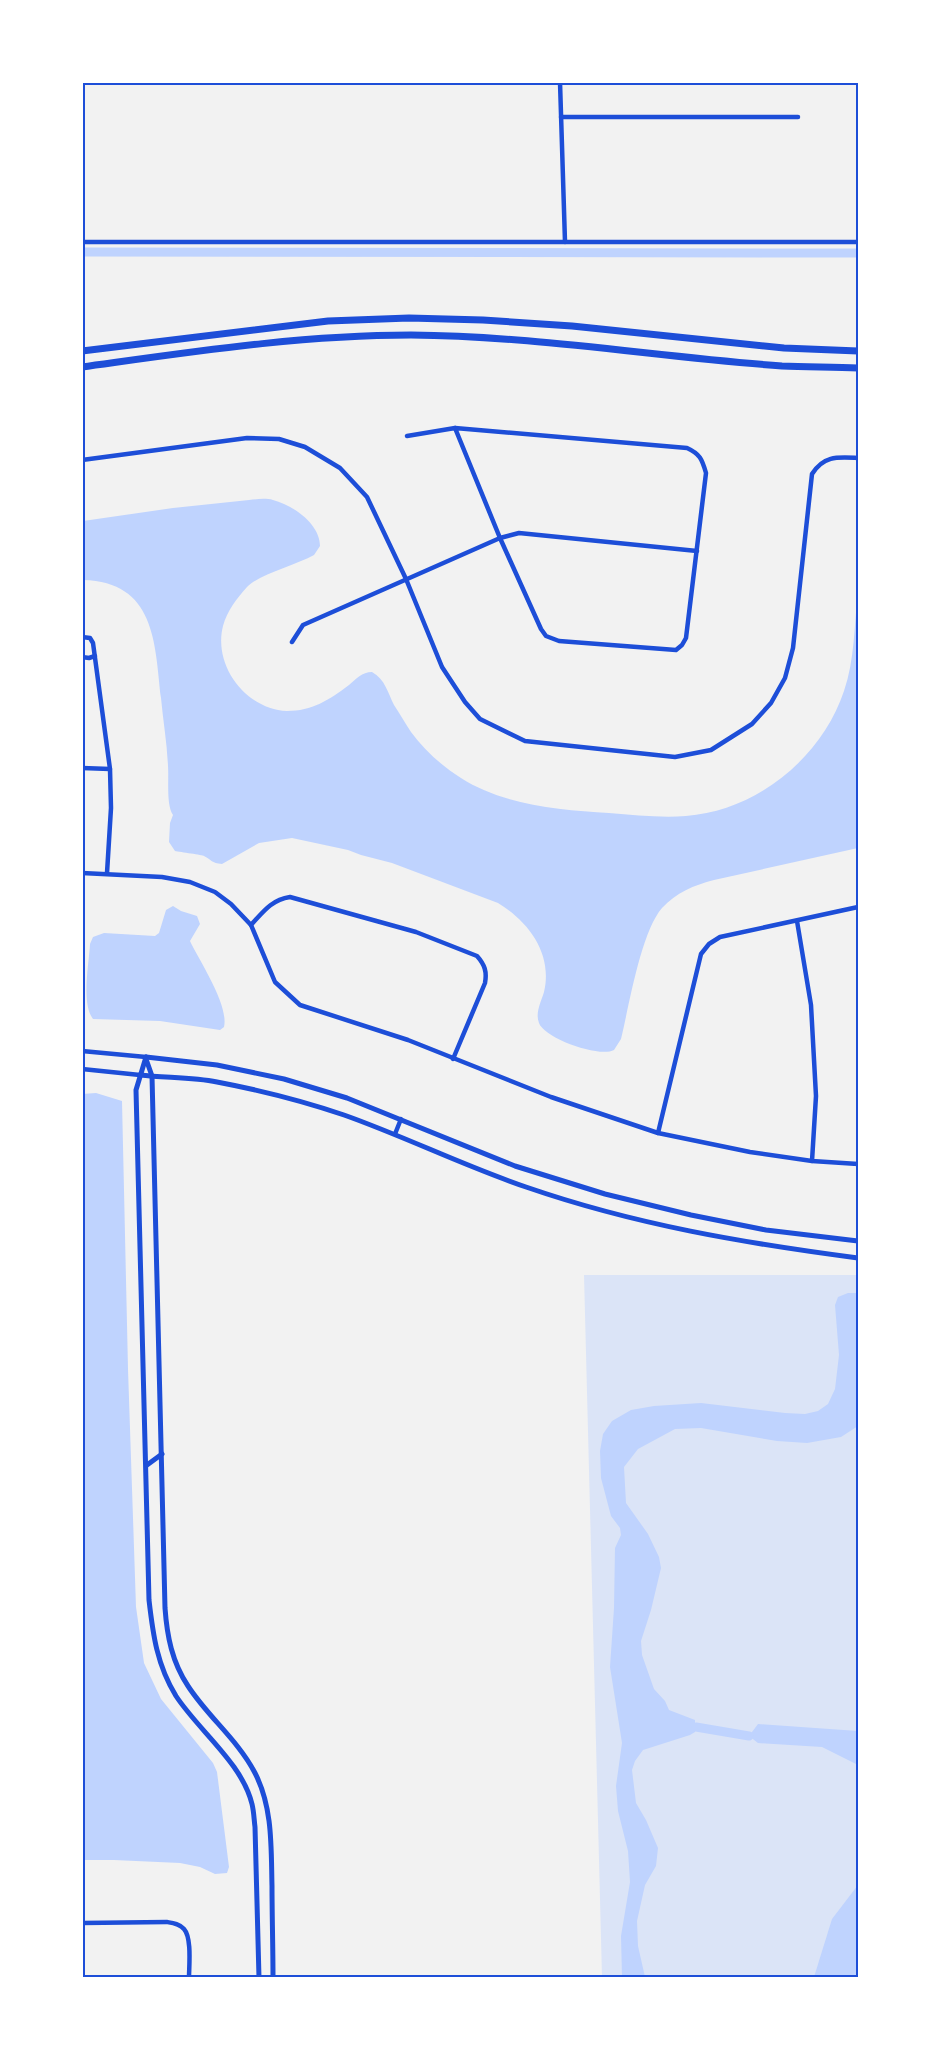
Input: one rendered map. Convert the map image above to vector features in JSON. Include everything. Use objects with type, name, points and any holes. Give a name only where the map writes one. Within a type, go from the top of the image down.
[{"type":"main road","points":[[82,351],[328,321],[409,318],[483,320],[784,348],[858,351]]},
{"type":"main road","points":[[82,367],[324,338],[411,335],[568,344],[782,366],[858,368]]},
{"type":"street","points":[[560,82],[565,242]]},
{"type":"street","points":[[561,117],[798,117]]},
{"type":"street","points":[[82,242],[858,242]]},
{"type":"street","points":[[407,436],[455,428],[687,448],[695,452],[701,457],[706,473],[686,638],[682,645],[676,650],[559,642],[546,636],[500,538],[455,428]]},
{"type":"street","points":[[82,460],[247,438],[279,440],[304,447],[340,468],[367,496],[406,579],[442,668],[465,702],[480,719],[525,741],[675,757],[711,750],[752,724],[771,703],[785,678],[793,648],[812,474],[819,463],[836,457],[858,458]]},
{"type":"street","points":[[292,642],[303,626],[500,538],[519,533],[697,551]]},
{"type":"street","points":[[82,637],[90,638],[93,643],[110,769],[111,808],[107,873]]},
{"type":"street","points":[[82,657],[95,656]]},
{"type":"street","points":[[82,768],[110,769]]},
{"type":"street","points":[[82,873],[162,877],[190,882],[215,892],[231,904],[251,925],[275,982],[300,1005],[408,1040],[551,1097],[658,1133],[750,1152],[812,1161],[858,1164]]},
{"type":"street","points":[[251,925],[270,904],[280,898],[290,897],[416,932],[477,957],[484,964],[487,976],[453,1059]]},
{"type":"street","points":[[658,1133],[701,954],[709,944],[720,937],[858,907]]},
{"type":"street","points":[[797,921],[811,1005],[816,1096],[812,1161]]},
{"type":"street","points":[[82,1051],[217,1065],[284,1079],[347,1098],[506,1162],[605,1194],[766,1230],[858,1241]]},
{"type":"street","points":[[146,1057],[136,1090],[149,1600],[153,1642],[176,1696],[242,1781],[252,1804],[255,1827],[259,1977]]},
{"type":"street","points":[[146,1057],[152,1076],[165,1608],[168,1639],[176,1663],[188,1686],[255,1772],[265,1797],[270,1830],[273,1977]]},
{"type":"street","points":[[82,1069],[215,1082],[279,1096],[342,1114],[524,1187],[601,1210],[688,1232],[763,1246],[858,1258]]},
{"type":"street","points":[[395,1134],[401,1119]]},
{"type":"street","points":[[147,1465],[162,1454]]},
{"type":"street","points":[[82,1923],[167,1922],[178,1925],[185,1930],[188,1936],[189,1977]]},
{"type":"shaded area","points":[[584,1275],[858,1275],[858,1977],[602,1977]]},
{"type":"water","points":[[273,500],[297,511],[315,530],[320,546],[314,555],[253,582],[227,615],[221,641],[223,655],[235,682],[246,694],[272,708],[287,711],[304,709],[320,704],[362,675],[372,672],[383,682],[394,705],[416,739],[447,768],[477,787],[495,794],[552,808],[648,816],[686,816],[712,812],[738,804],[761,792],[803,758],[820,738],[834,715],[848,679],[858,592],[858,848],[714,880],[692,887],[673,898],[662,908],[648,934],[621,1039],[614,1050],[607,1052],[573,1045],[543,1029],[538,1015],[546,978],[542,952],[529,929],[498,903],[392,863],[348,850],[292,838],[259,843],[222,864],[203,856],[175,851],[169,842],[173,815],[169,799],[167,749],[153,637],[138,603],[125,591],[107,583],[83,580],[83,521],[173,508]]},
{"type":"water","points":[[173,906],[197,916],[200,924],[190,941],[218,996],[222,1007],[224,1027],[220,1030],[160,1021],[93,1019],[87,1003],[87,972],[93,937],[104,933],[155,936],[159,933],[166,910]]},
{"type":"water","points":[[96,1093],[122,1101],[136,1607],[144,1663],[161,1699],[213,1763],[217,1772],[229,1867],[227,1873],[215,1874],[200,1867],[180,1863],[83,1860],[82,1094]]},
{"type":"water","points":[[848,1293],[858,1293],[858,1426],[841,1437],[807,1443],[777,1441],[701,1428],[675,1429],[638,1449],[624,1467],[626,1503],[648,1534],[659,1557],[661,1568],[641,1641],[642,1655],[654,1689],[665,1701],[669,1710],[695,1720],[695,1732],[643,1750],[632,1770],[636,1803],[658,1848],[656,1866],[645,1885],[637,1921],[638,1946],[645,1977],[622,1977],[621,1936],[630,1882],[628,1851],[618,1811],[616,1786],[622,1743],[610,1667],[615,1548],[621,1535],[620,1528],[611,1516],[601,1478],[600,1451],[603,1434],[612,1421],[631,1410],[654,1406],[701,1403],[785,1413],[805,1414],[818,1411],[828,1404],[835,1389],[839,1355],[835,1305],[838,1297]]},
{"type":"water","points":[[758,1724],[858,1731],[858,1765],[822,1747],[758,1743],[749,1736]]},
{"type":"water","points":[[858,1885],[858,1977],[814,1977],[832,1919]]},
{"type":"waterway","points":[[82,252],[858,253]]},
{"type":"waterway","points":[[696,1727],[749,1736]]}]
